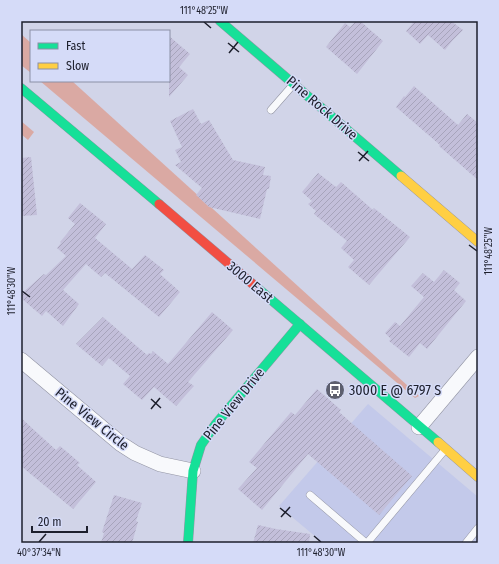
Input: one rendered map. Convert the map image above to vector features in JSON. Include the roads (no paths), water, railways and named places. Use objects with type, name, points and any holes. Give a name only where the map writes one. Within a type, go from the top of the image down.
[{"type":"main road","name":"Pine Rock Drive","points":[[220,21],[478,242]]},
{"type":"main road","name":"3000 East","points":[[21,88],[478,477]]},
{"type":"main road","name":"Pine View Drive","points":[[188,543],[193,471],[201,445],[215,425],[300,324]]},
{"type":"street","points":[[419,427],[478,357]]},
{"type":"street","name":"Pine View Circle","points":[[21,360],[121,444],[135,453],[160,464],[193,471]]},
{"type":"lane","points":[[271,110],[294,84]]},
{"type":"lane","points":[[310,495],[367,543],[446,449]]},
{"type":"lane","points":[[466,543],[478,528]]},
{"type":"place","name":"3000 E @ 6797 S","points":[[335,390]]}]
